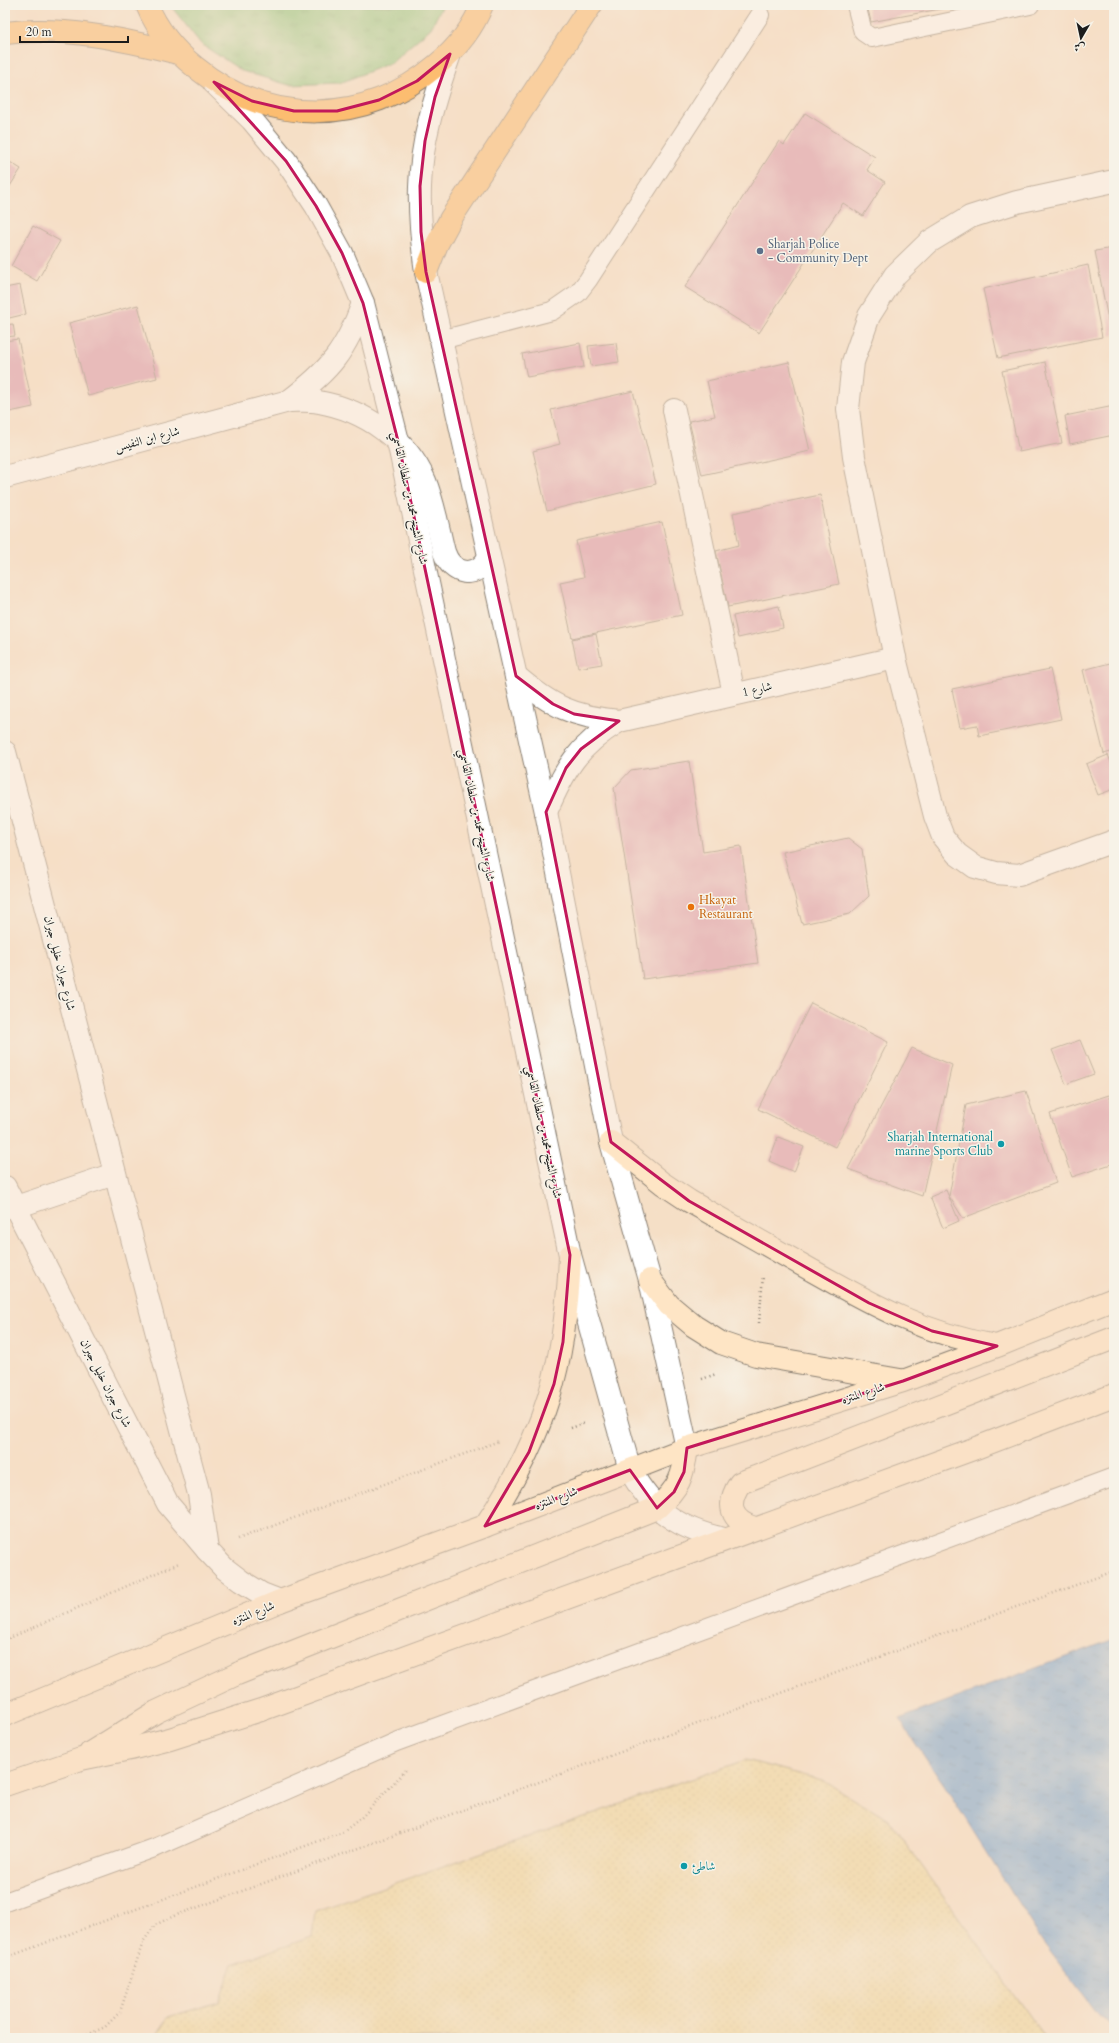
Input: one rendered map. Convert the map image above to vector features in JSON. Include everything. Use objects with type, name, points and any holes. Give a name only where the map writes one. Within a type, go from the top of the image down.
[{"type":"main road","points":[[148,5],[151,15],[178,53],[214,82],[252,101],[294,110],[337,111],[379,100],[417,81],[450,54],[483,8]]},
{"type":"main road","points":[[426,272],[436,244],[450,218],[591,5]]},
{"type":"main road","points":[[5,33],[77,34],[124,40],[178,53]]},
{"type":"main road","points":[[612,1142],[662,1183],[869,1303],[932,1331],[965,1341],[997,1346]]},
{"type":"main road","points":[[485,1526],[516,1478],[540,1426],[554,1384],[563,1342],[568,1299],[570,1255]]},
{"type":"main road","points":[[650,1280],[669,1305],[694,1326],[721,1343],[756,1355],[903,1380]]},
{"type":"main road","name":"شارع المنتزه","points":[[5,1715],[280,1601],[485,1526],[687,1448],[903,1380],[997,1346],[1114,1300]]},
{"type":"main road","points":[[756,1528],[744,1525],[735,1516],[731,1505],[733,1493],[740,1483],[1114,1338]]},
{"type":"main road","points":[[5,1785],[81,1759],[150,1744],[261,1710],[458,1639],[724,1539],[976,1448],[1114,1395]]},
{"type":"main road","points":[[81,1759],[156,1712],[237,1674],[657,1508],[674,1492],[678,1485],[684,1472],[687,1448]]},
{"type":"street","points":[[450,54],[435,96],[423,156],[420,201],[421,232],[426,272],[546,812],[612,1142],[650,1280],[687,1448]]},
{"type":"street","name":"شارع الشيخ محمد بن سلطان القاسمي","points":[[214,82],[252,120],[281,155],[316,206],[342,253],[363,303],[398,441],[570,1255],[630,1470],[657,1508],[677,1522],[700,1534],[724,1539]]},
{"type":"street","points":[[1114,181],[1017,202],[970,217],[929,242],[895,275],[868,316],[853,362],[848,409],[854,457],[895,658],[935,816],[943,837],[957,854],[976,866],[996,874],[1019,875],[1114,841]]},
{"type":"street","name":"شارع ابن النفيس","points":[[289,401],[314,382],[336,359],[352,332],[363,303]]},
{"type":"street","name":"شارع ابن النفيس","points":[[5,477],[289,401],[319,402],[347,410],[374,423],[398,441]]},
{"type":"street","points":[[674,410],[734,694]]},
{"type":"street","points":[[398,441],[419,467],[426,482],[447,561],[455,568],[465,572],[475,571],[484,565],[489,557]]},
{"type":"street","name":"شارع 1","points":[[546,812],[566,768],[581,749],[599,733],[620,721],[895,658]]},
{"type":"street","name":"شارع 1","points":[[516,676],[553,704],[574,714],[596,719],[620,721]]},
{"type":"street","name":"شارع جبران خليل جبران","points":[[5,752],[114,1174],[199,1494],[207,1550]]},
{"type":"street","points":[[16,1208],[114,1174]]},
{"type":"street","name":"شارع جبران خليل جبران","points":[[5,1187],[165,1498],[207,1550],[241,1581],[262,1594],[280,1601]]},
{"type":"lane","points":[[856,5],[863,32],[872,38],[1020,6]]},
{"type":"lane","points":[[441,340],[552,311],[578,292],[588,280],[760,15]]},
{"type":"lane","points":[[5,1902],[157,1847],[396,1742],[1114,1477]]},
{"type":"path","points":[[674,1388],[751,1361],[756,1355],[765,1244]]},
{"type":"path","points":[[5,1640],[207,1550],[540,1426],[570,1428],[614,1412]]},
{"type":"path","points":[[80,2038],[105,2027],[120,2012],[143,1942],[155,1925],[174,1916],[1114,1571]]},
{"type":"path","points":[[5,1958],[342,1832],[361,1818],[409,1766]]},
{"type":"highlighted area","points":[[450,54],[435,97],[425,141],[420,186],[421,232],[426,272],[516,676],[553,704],[574,714],[619,721],[581,749],[566,768],[546,812],[611,1142],[689,1201],[869,1303],[932,1331],[997,1346],[903,1381],[687,1448],[684,1472],[674,1492],[657,1508],[630,1470],[485,1526],[529,1452],[554,1384],[563,1342],[570,1255],[398,441],[363,303],[342,253],[316,206],[286,161],[214,82],[252,101],[294,111],[337,111],[379,100],[417,81]]},
{"type":"green space","points":[[170,5],[443,5],[431,28],[390,63],[340,83],[289,85],[242,71],[201,44]]},
{"type":"sand","name":"شاطئ","points":[[746,1760],[822,1780],[889,1820],[1045,2038],[155,2038],[168,2017],[219,2002],[233,1964],[312,1937],[315,1911]]},
{"type":"water","points":[[1114,1639],[1114,2025],[1098,2015],[1042,1941],[953,1799],[899,1719]]},
{"type":"building","points":[[867,5],[956,5],[956,6],[871,22]]},
{"type":"building","name":"Sharjah Police - Community Dept","points":[[805,113],[875,157],[867,170],[885,182],[863,216],[843,203],[759,333],[685,287],[779,141],[784,145]]},
{"type":"building","points":[[5,159],[21,169],[10,186],[5,183]]},
{"type":"building","points":[[33,226],[60,241],[37,281],[11,266]]},
{"type":"building","points":[[1114,248],[1114,335],[1111,336],[1095,251]]},
{"type":"building","points":[[1088,265],[1102,337],[998,358],[983,289]]},
{"type":"building","points":[[20,285],[26,314],[5,319],[5,288]]},
{"type":"building","points":[[138,305],[157,378],[88,396],[69,323]]},
{"type":"building","points":[[13,324],[15,336],[5,337],[5,325]]},
{"type":"building","points":[[18,339],[33,407],[5,413],[5,341]]},
{"type":"building","points":[[580,343],[584,367],[527,377],[522,354]]},
{"type":"building","points":[[616,343],[619,362],[591,366],[588,346]]},
{"type":"building","points":[[789,362],[810,451],[702,475],[689,421],[715,416],[707,381]]},
{"type":"building","points":[[1045,362],[1062,443],[1019,452],[1002,371]]},
{"type":"building","points":[[633,391],[656,484],[547,511],[533,451],[560,444],[551,410]]},
{"type":"building","points":[[1114,406],[1114,435],[1070,444],[1065,416]]},
{"type":"building","points":[[820,495],[839,584],[728,607],[716,551],[739,545],[733,513]]},
{"type":"building","points":[[662,522],[682,615],[572,638],[560,582],[584,577],[576,541]]},
{"type":"building","points":[[779,606],[783,628],[738,638],[733,616]]},
{"type":"building","points":[[596,634],[602,664],[578,668],[572,639]]},
{"type":"building","points":[[1114,662],[1114,751],[1104,754],[1083,670]]},
{"type":"building","points":[[1050,669],[1061,719],[979,736],[977,725],[960,728],[952,689]]},
{"type":"building","points":[[1108,755],[1114,770],[1114,789],[1098,795],[1086,764]]},
{"type":"building","name":"Hkayat Restaurant","points":[[689,761],[703,852],[741,846],[758,963],[643,979],[614,788],[631,770]]},
{"type":"building","points":[[848,838],[862,849],[869,896],[850,914],[802,924],[783,852]]},
{"type":"building","points":[[811,1003],[888,1042],[835,1147],[758,1109]]},
{"type":"building","points":[[1080,1040],[1094,1074],[1066,1084],[1052,1050]]},
{"type":"building","points":[[912,1048],[952,1065],[922,1196],[848,1169]]},
{"type":"building","name":"Sharjah International marine Sports Club","points":[[1026,1091],[1056,1183],[963,1218],[949,1196],[966,1105]]},
{"type":"building","points":[[1109,1095],[1114,1110],[1114,1163],[1072,1177],[1050,1114]]},
{"type":"building","points":[[778,1137],[804,1147],[794,1172],[769,1161]]},
{"type":"building","points":[[946,1190],[959,1221],[943,1228],[930,1197]]},
{"type":"place","name":"Sharjah Police - Community Dept","points":[[760,251]]},
{"type":"place","name":"Hkayat Restaurant","points":[[691,907]]},
{"type":"place","name":"Sharjah International marine Sports Club","points":[[1001,1144]]},
{"type":"place","name":"شاطئ","points":[[684,1866]]}]
